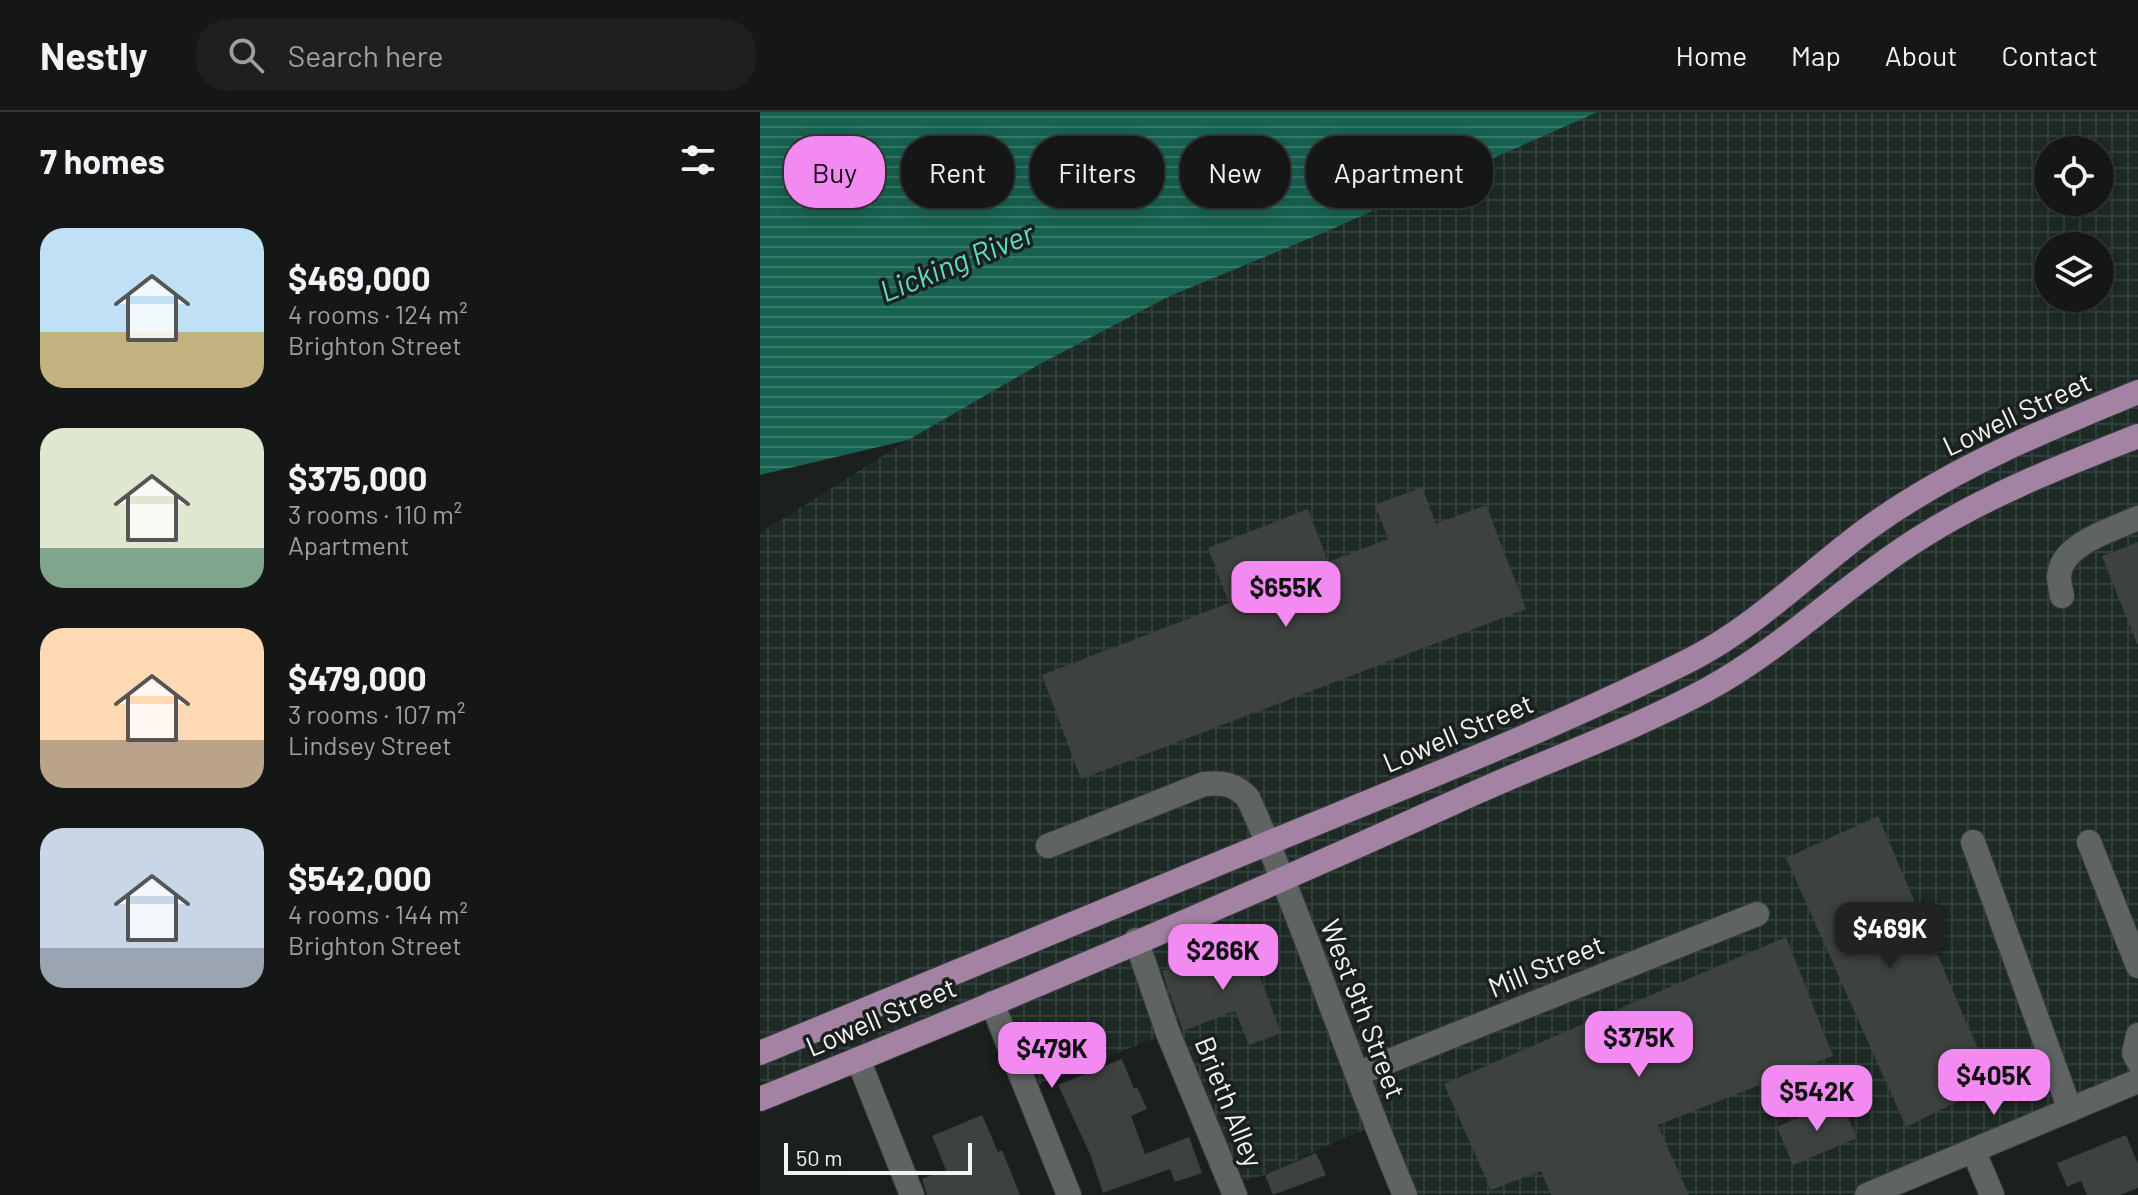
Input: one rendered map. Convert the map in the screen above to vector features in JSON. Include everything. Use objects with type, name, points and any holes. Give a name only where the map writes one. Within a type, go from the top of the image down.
[{"type":"main road","name":"Lowell Street","points":[[760,1053],[1528,736],[1696,657],[1777,602],[1869,528],[1915,497],[2029,437],[2138,392]]},
{"type":"main road","name":"Lowell Street","points":[[760,1099],[1283,880],[1711,687],[1797,630],[1916,540],[2047,472],[2138,436]]},
{"type":"street","points":[[2062,596],[2059,577],[2062,561],[2071,549],[2138,518]]},
{"type":"street","name":"West 9th Street","points":[[1048,846],[1204,784],[1221,782],[1231,785],[1248,798],[1283,880],[1375,1127],[1405,1195]]},
{"type":"street","points":[[1973,842],[2070,1110]]},
{"type":"street","points":[[2089,842],[2138,966]]},
{"type":"street","name":"Mill Street","points":[[1357,1074],[1757,914]]},
{"type":"street","name":"Brieth Alley","points":[[1136,940],[1168,1033],[1235,1195]]},
{"type":"street","points":[[992,1003],[1069,1195]]},
{"type":"street","points":[[2138,1035],[2134,1053],[2138,1061]]},
{"type":"street","points":[[858,1059],[912,1195]]},
{"type":"street","points":[[1867,1195],[2138,1081]]},
{"type":"street","points":[[1974,1152],[1992,1195]]},
{"type":"shaded area","points":[[1598,112],[2138,112],[2138,1081],[1867,1195],[1405,1195],[1375,1127],[1346,1137],[1265,1175],[1236,1183],[1168,1033],[1026,1090],[991,1003],[760,1099],[760,533],[908,440],[1040,364],[1170,296],[1380,208],[1493,208],[1493,158]]},
{"type":"water","name":"Licking River","points":[[760,112],[1598,112],[1493,158],[1493,136],[1306,136],[1306,208],[1380,208],[1170,296],[1040,364],[908,440],[760,475]]},
{"type":"building","points":[[1422,487],[1436,524],[1486,505],[1526,609],[1081,779],[1042,675],[1229,603],[1208,548],[1308,509],[1328,562],[1388,539],[1375,505]]},
{"type":"building","points":[[2138,542],[2138,644],[2137,644],[2102,556]]},
{"type":"building","points":[[1878,816],[1993,1084],[1906,1127],[1786,858]]},
{"type":"building","points":[[1786,937],[1833,1056],[1658,1125],[1689,1195],[1551,1195],[1541,1171],[1491,1190],[1444,1084]]},
{"type":"building","points":[[1246,939],[1281,1033],[1249,1045],[1235,1011],[1183,1031],[1162,971]]},
{"type":"building","points":[[1122,1059],[1134,1089],[1137,1087],[1147,1109],[1131,1116],[1145,1154],[1189,1137],[1202,1173],[1175,1182],[1170,1169],[1103,1193],[1090,1154],[1058,1085]]},
{"type":"building","points":[[1840,1100],[1857,1138],[1793,1165],[1777,1127]]},
{"type":"building","points":[[982,1115],[998,1152],[1002,1150],[1020,1195],[927,1195],[922,1179],[946,1170],[932,1136]]},
{"type":"building","points":[[2126,1135],[2138,1164],[2138,1188],[2120,1195],[2087,1195],[2081,1181],[2067,1187],[2057,1163]]},
{"type":"building","points":[[1316,1153],[1326,1175],[1273,1195],[1265,1175]]}]
